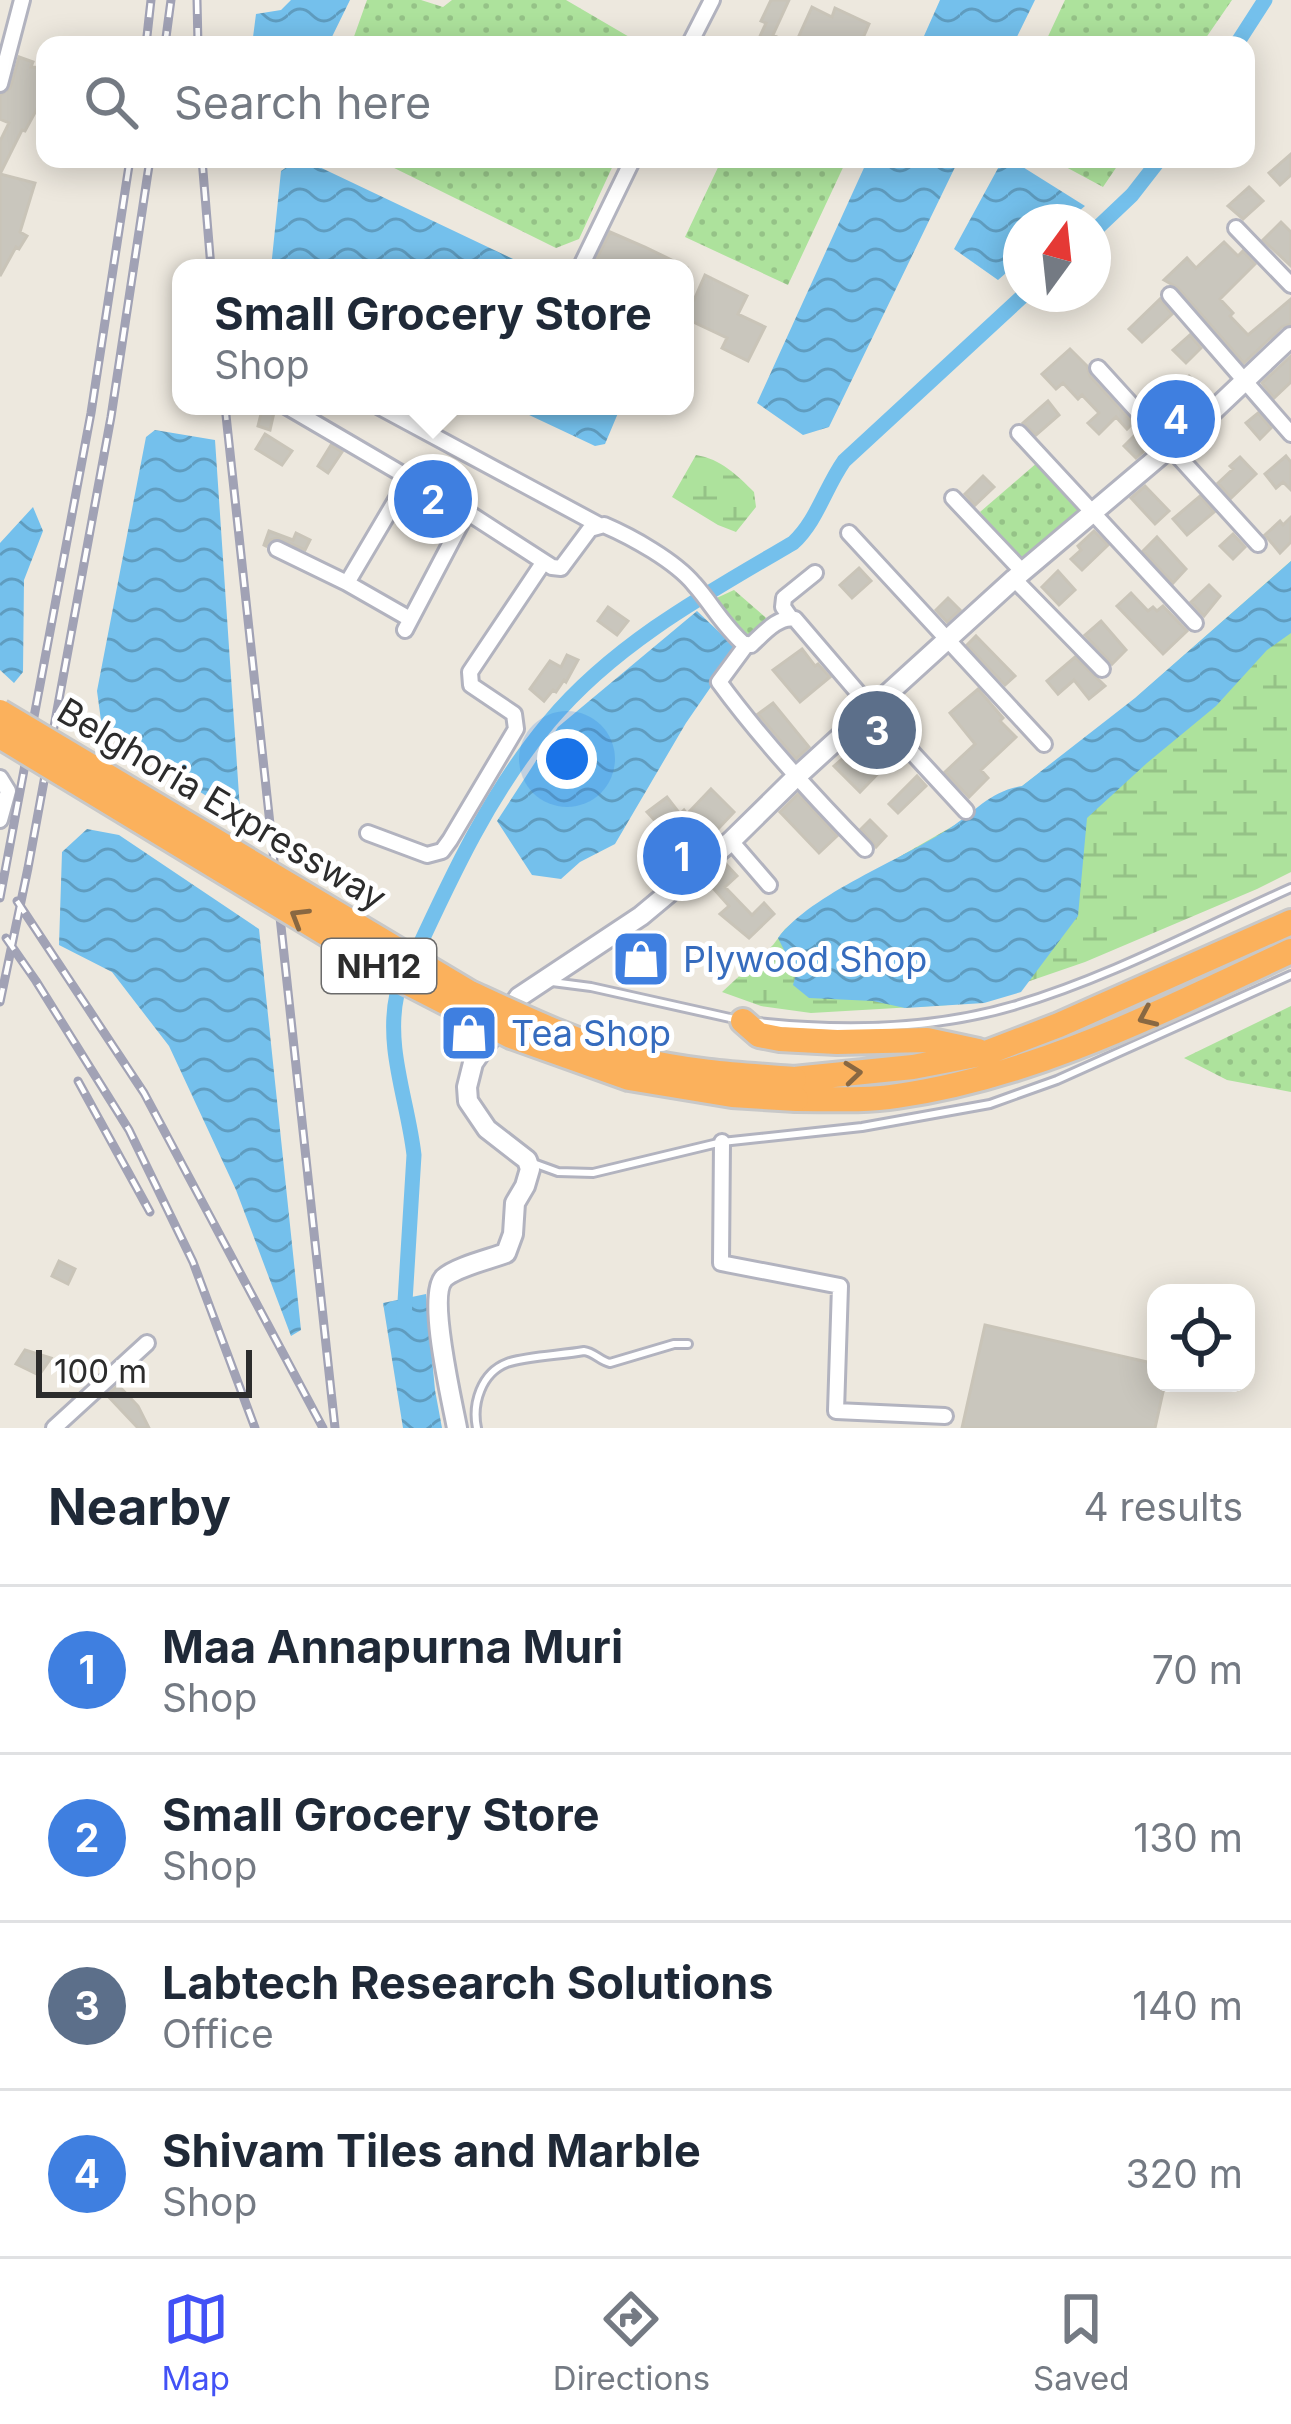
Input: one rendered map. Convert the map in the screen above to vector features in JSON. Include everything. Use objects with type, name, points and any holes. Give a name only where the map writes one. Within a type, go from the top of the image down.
[{"type":"highway","name":"Belghoria Expressway","points":[[0,712],[470,993],[592,1045],[687,1070],[795,1089],[896,1096],[1056,1056],[1291,951]]},
{"type":"highway","name":"Belghoria Expressway","points":[[0,736],[406,982],[511,1036],[629,1078],[732,1095],[795,1089],[986,1053],[1291,922]]},
{"type":"highway","points":[[1221,953],[1234,978]]},
{"type":"highway","points":[[743,1021],[759,1035],[780,1039],[927,1040],[986,1053]]},
{"type":"street","points":[[0,84],[22,0]]},
{"type":"street","points":[[694,36],[712,0]]},
{"type":"street","points":[[584,259],[629,168]]},
{"type":"street","points":[[1236,228],[1291,285]]},
{"type":"street","points":[[1170,296],[1291,434]]},
{"type":"street","points":[[457,1428],[436,1292],[457,1271],[506,1252],[513,1234],[515,1203],[529,1177],[527,1160],[487,1130],[468,1101],[467,1087],[472,1063],[519,997],[641,916],[731,841],[1018,575],[1214,410],[1291,337]]},
{"type":"street","points":[[1099,368],[1258,544]]},
{"type":"street","points":[[301,415],[543,562],[566,564],[590,529],[599,526]]},
{"type":"street","points":[[394,415],[671,563],[747,644],[790,617]]},
{"type":"street","points":[[1019,433],[1195,623]]},
{"type":"street","points":[[347,583],[409,478]]},
{"type":"street","points":[[953,498],[1102,669]]},
{"type":"street","points":[[278,549],[347,583],[408,624],[467,512]]},
{"type":"street","points":[[849,532],[1045,744]]},
{"type":"street","points":[[368,833],[427,855],[442,851],[450,840],[516,730],[514,714],[471,685],[470,672],[543,562]]},
{"type":"street","points":[[815,573],[784,598],[783,608],[966,811]]},
{"type":"street","points":[[747,644],[719,682],[795,778],[865,849]]},
{"type":"street","points":[[0,778],[8,791],[0,820]]},
{"type":"street","points":[[731,841],[769,885]]},
{"type":"street","points":[[722,1142],[721,1263],[840,1286],[837,1411],[945,1416]]},
{"type":"street","points":[[54,1428],[147,1343]]},
{"type":"lane","points":[[531,987],[578,984],[743,1021],[806,1027],[914,1024],[1009,1008],[1102,974],[1291,888]]},
{"type":"lane","points":[[527,1160],[558,1172],[593,1173],[722,1142],[862,1127],[990,1104],[1057,1081],[1291,975]]},
{"type":"lane","points":[[477,1428],[478,1394],[506,1364],[584,1352],[610,1363],[688,1344]]},
{"type":"lane","points":[[831,1428],[837,1411]]},
{"type":"green space","points":[[367,0],[421,0],[443,7],[452,0],[566,0],[628,36],[354,36]]},
{"type":"green space","points":[[1065,0],[1232,0],[1207,36],[1048,36]]},
{"type":"green space","points":[[394,168],[612,168],[579,239],[556,248]]},
{"type":"green space","points":[[718,168],[843,168],[788,285],[685,237]]},
{"type":"green space","points":[[1068,168],[1116,168],[1103,187]]},
{"type":"green space","points":[[696,455],[721,464],[754,492],[756,507],[736,532],[672,497]]},
{"type":"green space","points":[[1038,462],[1081,512],[1023,561],[980,512]]},
{"type":"green space","points":[[1291,561],[1291,872],[1085,962],[948,1005],[811,1013],[761,1006],[722,992],[812,907],[1021,787],[1121,711]]},
{"type":"green space","points":[[734,590],[772,623],[749,639],[710,601]]},
{"type":"green space","points":[[1291,1006],[1291,1092],[1227,1080],[1184,1058]]},
{"type":"water","points":[[291,0],[350,0],[332,36],[253,36],[256,14],[281,10]]},
{"type":"water","points":[[940,0],[1035,0],[1017,36],[924,36]]},
{"type":"water","points":[[322,168],[513,259],[272,259],[281,171]]},
{"type":"water","points":[[864,168],[955,168],[829,427],[803,435],[757,403]]},
{"type":"water","points":[[998,168],[1024,168],[1082,204],[1003,204],[1003,276],[998,280],[954,249]]},
{"type":"water","points":[[529,415],[617,415],[605,444],[595,446]]},
{"type":"water","points":[[155,430],[215,440],[240,810],[234,814],[102,728],[97,691],[146,437]]},
{"type":"water","points":[[33,507],[43,531],[24,580],[23,672],[14,683],[0,670],[0,543]]},
{"type":"water","points":[[1291,561],[1291,633],[1267,650],[1216,706],[1087,818],[1078,916],[1021,992],[984,1003],[905,1008],[873,1001],[809,998],[793,985],[796,974],[778,938],[793,922],[835,892],[950,828],[992,797],[1022,786],[1135,698]]},
{"type":"water","points":[[697,611],[737,649],[686,723],[615,844],[580,862],[561,879],[532,875],[497,821],[558,727]]},
{"type":"water","points":[[87,829],[119,835],[259,929],[301,1330],[291,1336],[236,1190],[169,1046],[112,972],[59,945],[62,852]]},
{"type":"water","points":[[426,1294],[442,1428],[403,1428],[383,1303]]},
{"type":"building","points":[[771,0],[789,0],[775,36],[760,36],[766,23],[761,21]]},
{"type":"building","points":[[812,7],[832,17],[835,8],[869,24],[864,36],[799,36]]},
{"type":"building","points":[[19,57],[36,67],[36,111],[0,174],[0,141],[9,123],[0,119],[0,95],[10,88]]},
{"type":"building","points":[[1291,154],[1291,175],[1280,185],[1269,173]]},
{"type":"building","points":[[0,174],[35,183],[20,232],[27,236],[0,276]]},
{"type":"building","points":[[1249,187],[1263,201],[1243,219],[1228,206]]},
{"type":"building","points":[[1281,222],[1291,232],[1291,266],[1263,240]]},
{"type":"building","points":[[610,232],[670,259],[596,259]]},
{"type":"building","points":[[1224,242],[1238,256],[1243,251],[1255,264],[1220,299],[1248,335],[1291,299],[1291,324],[1244,363],[1178,288],[1164,280],[1187,258],[1196,268]]},
{"type":"building","points":[[705,275],[747,296],[738,314],[765,327],[748,361],[722,348],[727,338],[694,322],[694,300]]},
{"type":"building","points":[[1160,299],[1172,314],[1142,342],[1129,329]]},
{"type":"building","points":[[1190,335],[1201,348],[1186,363],[1173,350]]},
{"type":"building","points":[[1070,349],[1133,423],[1127,429],[1116,417],[1099,434],[1088,423],[1099,413],[1082,395],[1078,399],[1063,383],[1056,389],[1042,374]]},
{"type":"building","points":[[1291,356],[1291,382],[1274,398],[1262,383]]},
{"type":"building","points":[[1189,376],[1209,396],[1188,415],[1169,395]]},
{"type":"building","points":[[1048,401],[1059,415],[1036,435],[1023,423]]},
{"type":"building","points":[[1258,413],[1271,428],[1260,439],[1246,423]]},
{"type":"building","points":[[261,415],[273,415],[270,430],[258,426]]},
{"type":"building","points":[[1138,432],[1151,445],[1136,458],[1124,446]]},
{"type":"building","points":[[265,434],[292,451],[282,465],[256,449]]},
{"type":"building","points":[[331,445],[342,452],[328,473],[318,466]]},
{"type":"building","points":[[1286,456],[1291,462],[1291,490],[1283,482],[1276,488],[1265,474]]},
{"type":"building","points":[[1240,457],[1256,474],[1231,498],[1218,483]]},
{"type":"building","points":[[983,476],[994,487],[975,505],[965,494]]},
{"type":"building","points":[[1145,486],[1169,511],[1155,524],[1131,498]]},
{"type":"building","points":[[1200,496],[1214,512],[1187,535],[1173,519]]},
{"type":"building","points":[[1291,517],[1291,542],[1280,553],[1265,535]]},
{"type":"building","points":[[269,531],[293,540],[296,533],[310,540],[305,550],[277,538],[266,546]]},
{"type":"building","points":[[1094,531],[1108,545],[1082,570],[1071,559]]},
{"type":"building","points":[[1233,534],[1245,547],[1233,559],[1220,546]]},
{"type":"building","points":[[1157,537],[1186,569],[1173,583],[1143,551]]},
{"type":"building","points":[[859,568],[871,581],[852,598],[840,585]]},
{"type":"building","points":[[1058,571],[1075,590],[1059,605],[1042,587]]},
{"type":"building","points":[[1209,585],[1220,596],[1204,616],[1191,602]]},
{"type":"building","points":[[1131,593],[1148,611],[1163,606],[1187,631],[1163,654],[1117,606]]},
{"type":"building","points":[[948,598],[960,610],[947,622],[936,610]]},
{"type":"building","points":[[608,607],[628,621],[617,635],[598,621]]},
{"type":"building","points":[[1101,621],[1126,650],[1112,664],[1085,635]]},
{"type":"building","points":[[976,636],[1015,676],[1005,685],[967,645]]},
{"type":"building","points":[[802,649],[830,677],[800,702],[773,670]]},
{"type":"building","points":[[567,655],[578,660],[566,682],[544,701],[530,689],[550,661],[561,667]]},
{"type":"building","points":[[1075,657],[1105,686],[1089,699],[1074,680],[1058,694],[1047,681]]},
{"type":"building","points":[[978,689],[1016,737],[981,770],[988,778],[969,797],[945,772],[975,744],[950,713]]},
{"type":"building","points":[[773,703],[809,747],[796,759],[758,714]]},
{"type":"building","points":[[870,735],[893,758],[860,792],[834,766]]},
{"type":"building","points":[[917,776],[926,786],[898,813],[889,804]]},
{"type":"building","points":[[711,789],[734,812],[716,831],[704,819],[676,844],[647,812],[667,797],[680,814],[684,810],[687,814]]},
{"type":"building","points":[[798,794],[837,836],[819,853],[780,812]]},
{"type":"building","points":[[870,820],[886,836],[876,847],[861,829]]},
{"type":"building","points":[[725,863],[737,876],[725,887],[752,915],[764,903],[774,914],[749,938],[720,914],[729,906],[706,880]]},
{"type":"building","points":[[59,1261],[75,1269],[68,1284],[52,1276]]},
{"type":"building","points":[[985,1325],[1147,1362],[1147,1392],[1163,1392],[1155,1428],[962,1428]]},
{"type":"building","points":[[25,1350],[51,1358],[39,1375],[16,1364]]},
{"type":"building","points":[[118,1385],[138,1406],[149,1428],[138,1428],[107,1395]]},
{"type":"waterway","points":[[1242,36],[1265,0]]},
{"type":"waterway","points":[[1111,215],[1153,168]]},
{"type":"waterway","points":[[404,1318],[414,1155],[396,1054],[397,994],[464,853],[503,785],[549,722],[602,668],[663,622],[793,543],[844,461],[1005,312]]},
{"type":"railway","points":[[147,36],[151,0]]},
{"type":"railway","points":[[166,36],[171,0]]},
{"type":"railway","points":[[197,0],[198,36]]},
{"type":"railway","points":[[0,898],[91,413],[129,168]]},
{"type":"railway","points":[[0,1002],[111,417],[149,168]]},
{"type":"railway","points":[[203,168],[210,259]]},
{"type":"railway","points":[[226,415],[335,1428]]},
{"type":"railway","points":[[17,901],[144,1093],[323,1428]]},
{"type":"railway","points":[[6,938],[129,1130],[193,1262],[255,1428]]},
{"type":"railway","points":[[78,1081],[150,1212]]},
{"type":"place","name":"Shivam Tiles and Marble","points":[[1176,419]]},
{"type":"place","name":"Small Grocery Store","points":[[433,499]]},
{"type":"place","name":"Labtech Research Solutions","points":[[877,730]]},
{"type":"place","name":"Maa Annapurna Muri","points":[[682,856]]},
{"type":"place","name":"Plywood Shop","points":[[641,959]]},
{"type":"place","name":"Tea Shop","points":[[469,1033]]}]
